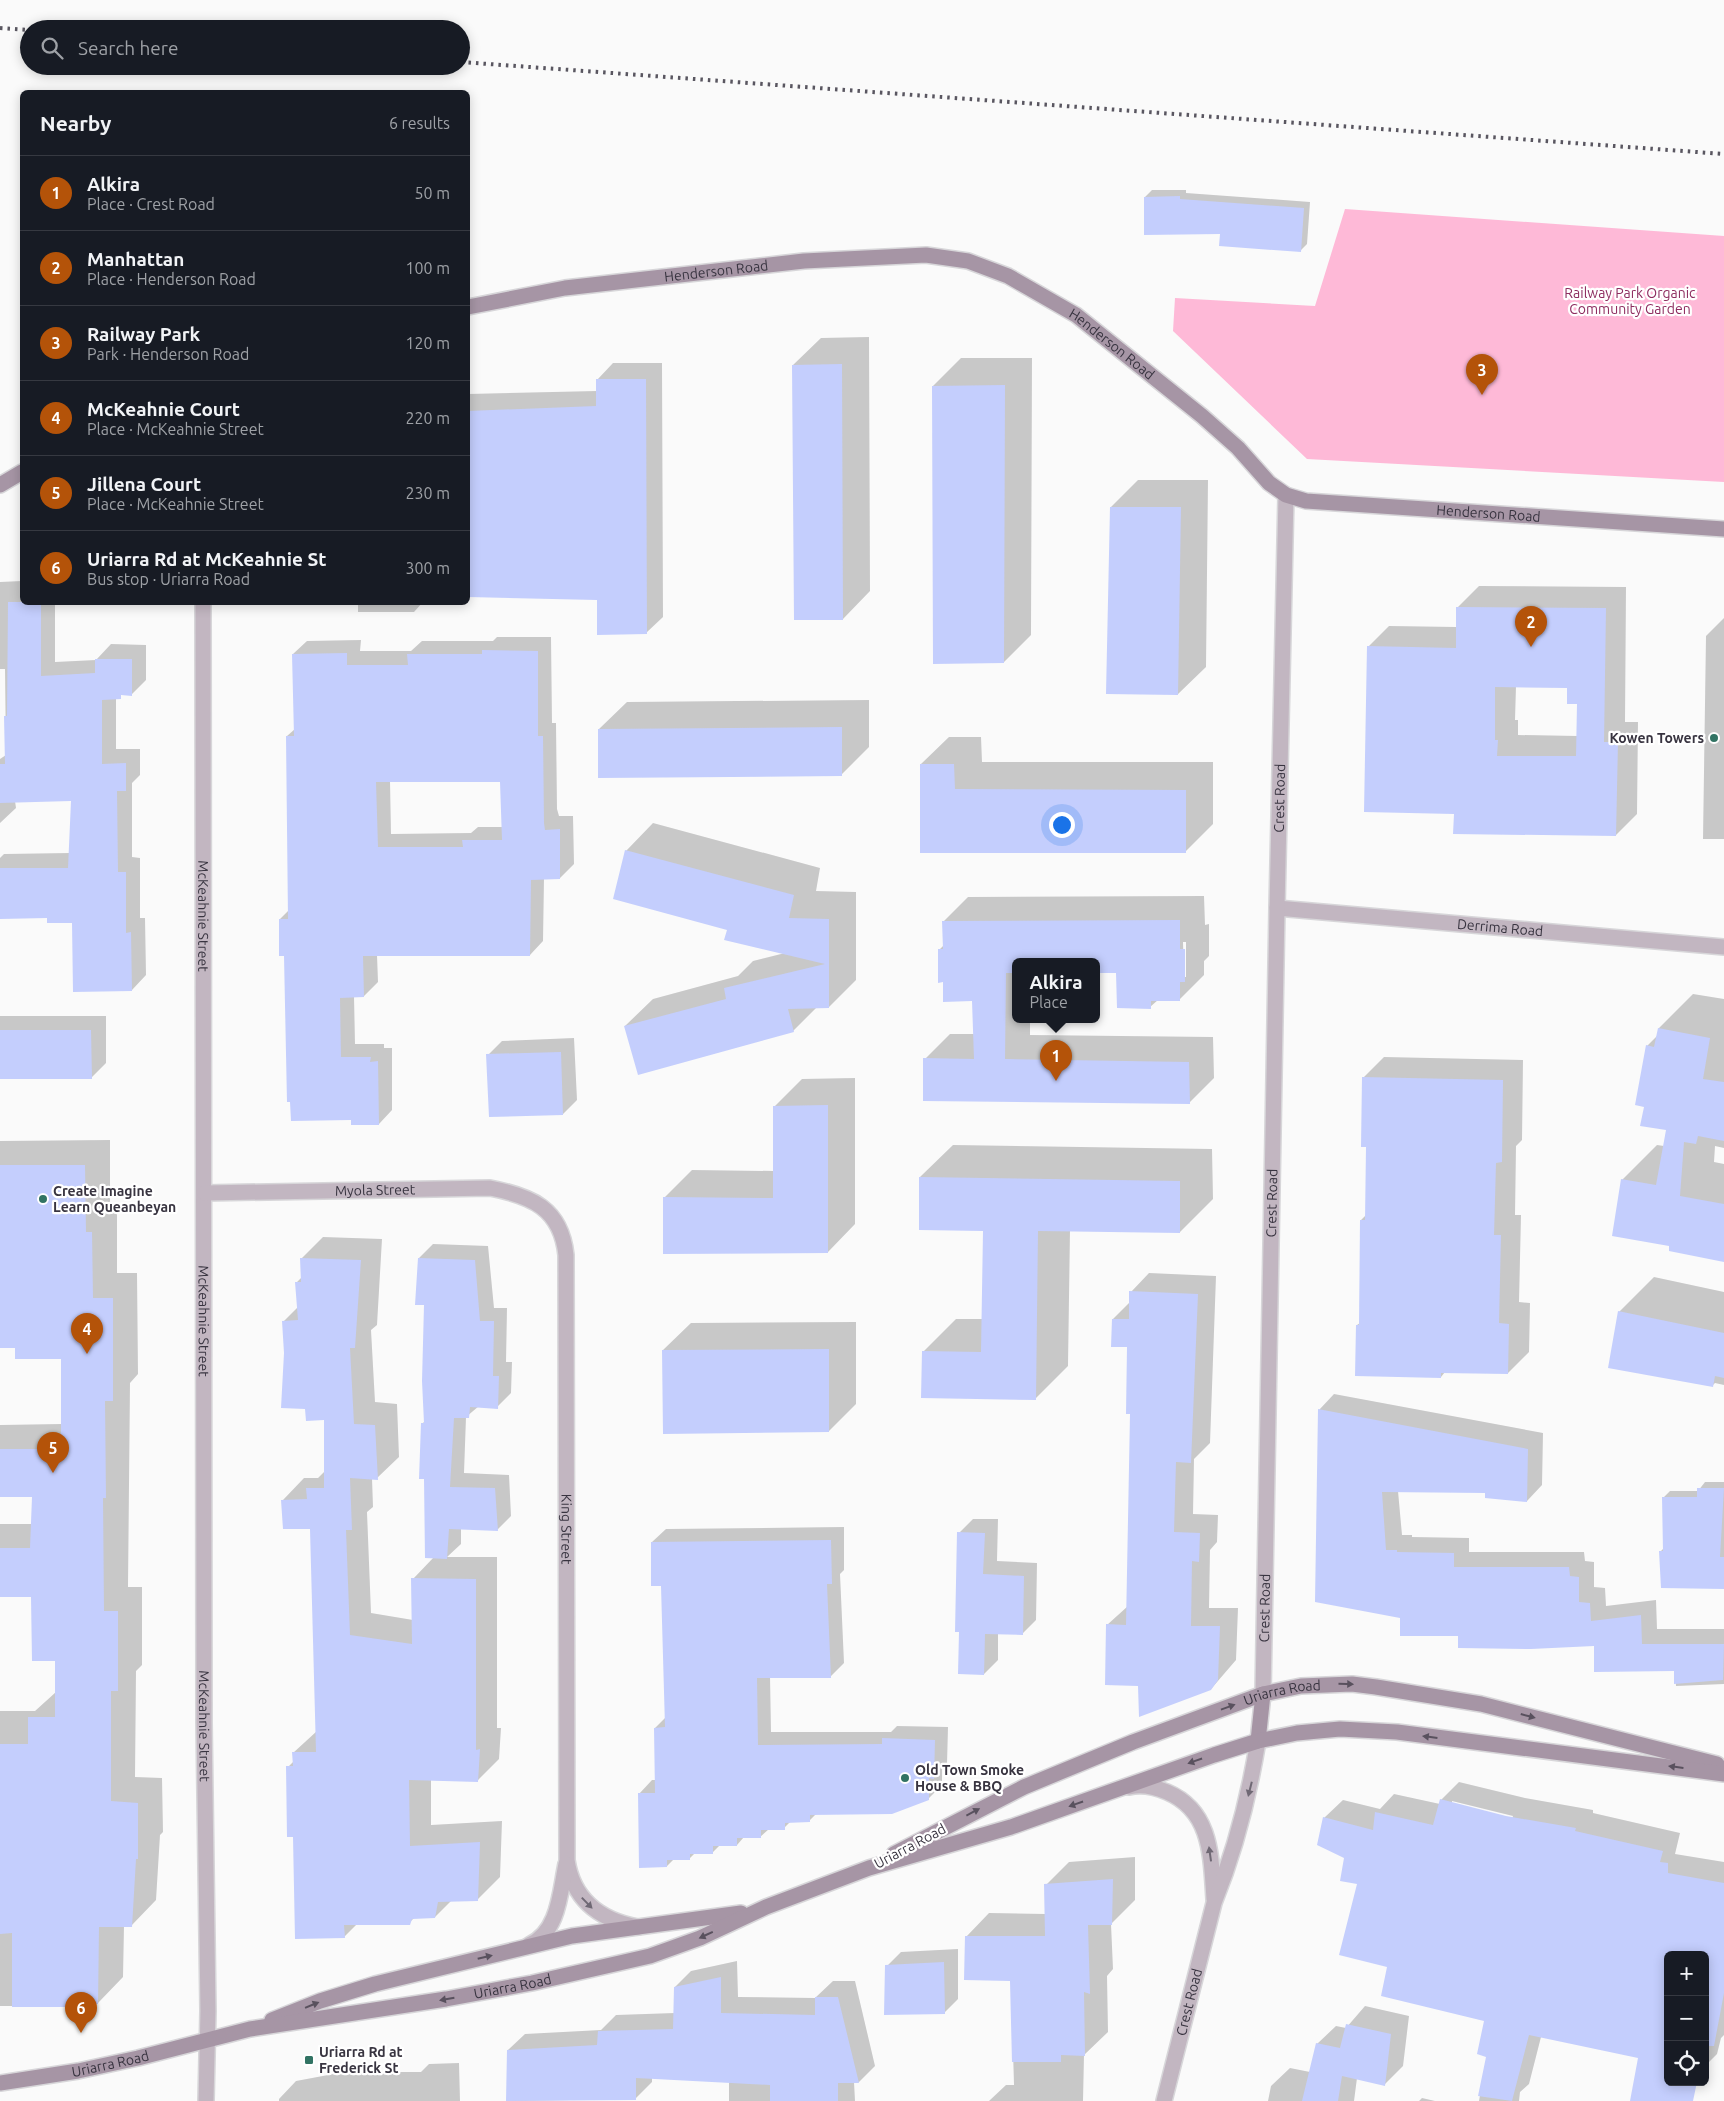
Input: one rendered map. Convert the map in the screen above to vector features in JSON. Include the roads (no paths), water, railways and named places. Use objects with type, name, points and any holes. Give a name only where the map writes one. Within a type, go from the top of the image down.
[{"type":"main road","name":"Henderson Road","points":[[470,307],[565,288],[804,261],[881,255],[926,255],[968,261],[1008,276],[1076,315],[1202,416],[1238,448],[1269,483],[1286,495],[1306,501],[1724,529]]},
{"type":"main road","points":[[0,485],[20,473]]},
{"type":"main road","name":"Uriarra Road","points":[[869,1868],[1024,1787],[1133,1742],[1263,1694],[1293,1687],[1331,1684],[1360,1685],[1409,1691],[1490,1706],[1724,1766]]},
{"type":"main road","name":"Crest Road","points":[[1258,1741],[1263,1694]]},
{"type":"main road","name":"Uriarra Road","points":[[0,2083],[87,2069],[250,2029],[446,1999],[532,1983],[632,1960],[700,1938],[766,1907],[869,1868],[978,1838],[1258,1741],[1317,1730],[1367,1729],[1724,1774]]},
{"type":"main road","name":"Uriarra Road","points":[[250,2029],[360,1988],[523,1948],[594,1932],[715,1918],[766,1907]]},
{"type":"street","name":"Crest Road","points":[[1263,1694],[1276,908],[1286,495]]},
{"type":"street","name":"McKeahnie Street","points":[[203,605],[206,2101]]},
{"type":"street","name":"Derrima Road","points":[[1276,908],[1724,947]]},
{"type":"street","name":"Myola Street","points":[[205,1193],[490,1188],[518,1194],[541,1206]]},
{"type":"street","name":"King Street","points":[[523,1948],[535,1943],[550,1929],[567,1860],[566,1255],[564,1239],[557,1223],[541,1206]]},
{"type":"street","name":"Crest Road","points":[[1164,2101],[1214,1903],[1225,1875],[1245,1808],[1258,1741]]},
{"type":"street","name":"Crest Road","points":[[1122,1788],[1154,1787],[1173,1794],[1194,1810],[1203,1824],[1208,1837],[1214,1903]]},
{"type":"street","name":"King Street","points":[[567,1860],[574,1885],[581,1898],[592,1909],[609,1919],[639,1927]]},
{"type":"railway","points":[[0,28],[20,29]]},
{"type":"railway","points":[[470,63],[1724,154]]},
{"type":"place","name":"Railway Park","points":[[1482,395]]},
{"type":"place","name":"Manhattan","points":[[1531,647]]},
{"type":"place","name":"Kowen Towers","points":[[1714,738]]},
{"type":"place","name":"Alkira","points":[[1056,1081]]},
{"type":"place","name":"Create Imagine Learn Queanbeyan","points":[[43,1199]]},
{"type":"place","name":"McKeahnie Court","points":[[87,1354]]},
{"type":"place","name":"Jillena Court","points":[[53,1473]]},
{"type":"place","name":"Old Town Smoke House & BBQ","points":[[905,1778]]},
{"type":"place","name":"Uriarra Rd at McKeahnie St","points":[[81,2033]]},
{"type":"place","name":"Uriarra Rd at Frederick St","points":[[309,2060]]},
{"type":"park label","name":"Railway Park Organic Community Garden","points":[[1630,302]]}]
